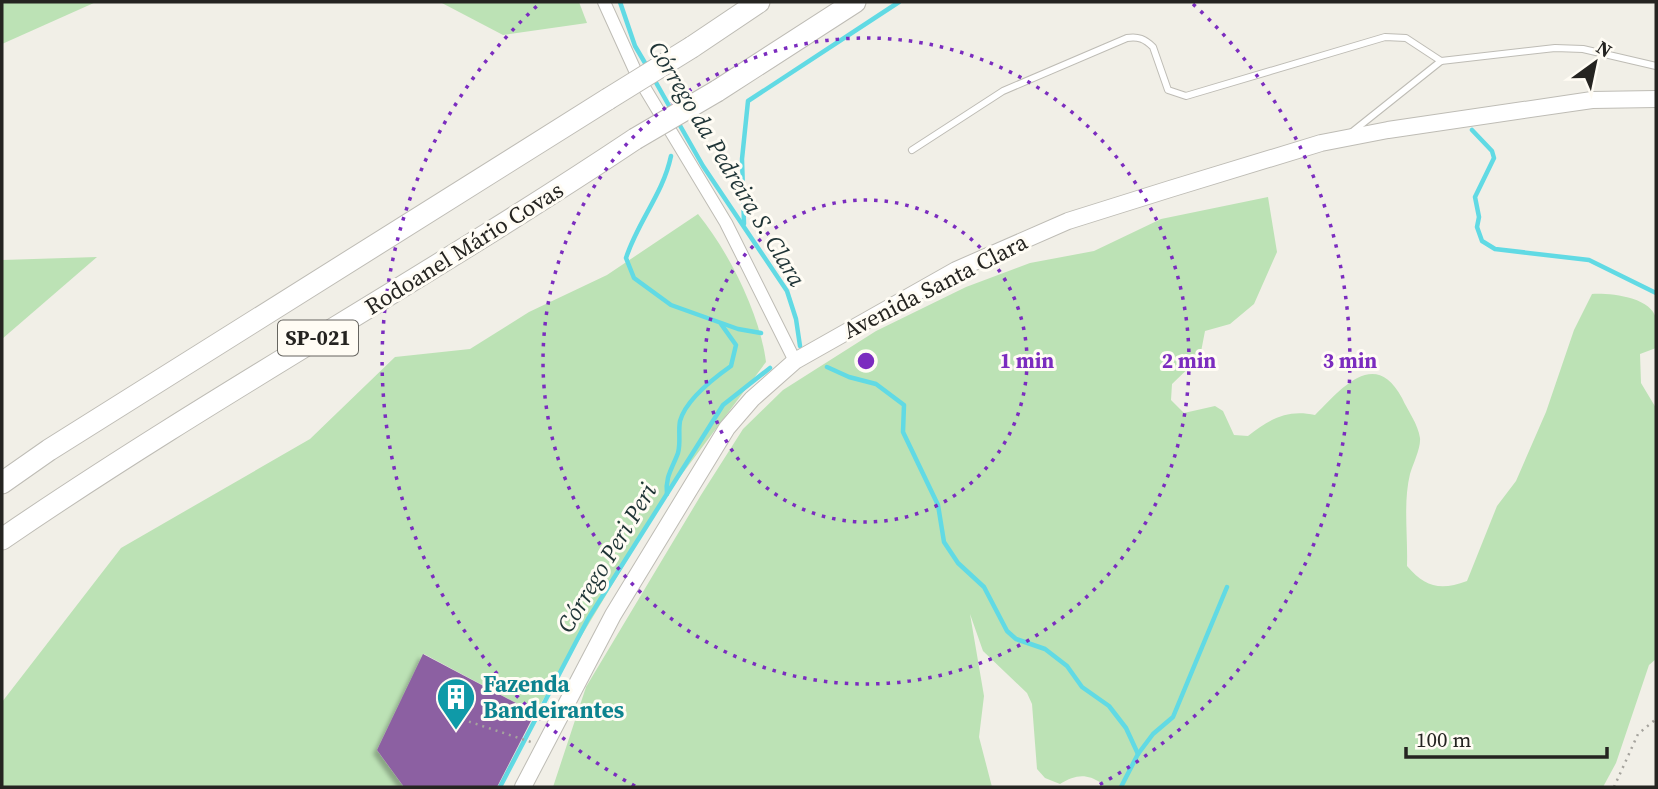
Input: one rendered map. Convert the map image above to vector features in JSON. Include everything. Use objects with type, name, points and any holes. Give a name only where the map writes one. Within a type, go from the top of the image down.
[{"type":"highway","name":"SP-021","points":[[2,483],[759,2]]},
{"type":"highway","name":"Rodoanel Mário Covas","points":[[2,539],[173,428],[536,206],[635,139],[717,91],[855,2]]},
{"type":"street","points":[[604,2],[638,77],[726,223],[795,361]]},
{"type":"street","name":"Avenida Santa Clara","points":[[523,787],[613,615],[727,428],[769,382],[795,361],[956,270],[1068,221],[1321,143],[1592,100],[1656,99]]},
{"type":"lane","points":[[912,150],[1003,91],[1127,38],[1141,38],[1153,47],[1168,90],[1186,96],[1392,36],[1406,38],[1441,61]]},
{"type":"lane","points":[[1345,138],[1441,61],[1555,48],[1604,53],[1656,66]]},
{"type":"path","points":[[450,715],[537,744]]},
{"type":"path","points":[[1614,787],[1638,734],[1656,719]]},
{"type":"green space","points":[[2,2],[96,2],[2,44]]},
{"type":"green space","points":[[440,2],[579,2],[587,23],[503,35]]},
{"type":"green space","points":[[1268,197],[1277,252],[1254,304],[1230,324],[1205,331],[1200,357],[1172,384],[1171,400],[1184,413],[1215,406],[1223,411],[1234,435],[1248,436],[1279,417],[1296,413],[1315,415],[1336,394],[1358,378],[1369,374],[1381,375],[1392,383],[1402,398],[1420,438],[1407,496],[1407,566],[1427,583],[1449,586],[1467,581],[1497,506],[1516,481],[1546,412],[1574,330],[1592,294],[1629,298],[1639,301],[1653,312],[1657,322],[1656,348],[1640,354],[1641,383],[1656,408],[1656,659],[1649,665],[1616,763],[1603,787],[1102,787],[1096,780],[1080,776],[1060,784],[1045,778],[1037,769],[1032,704],[1027,693],[983,651],[970,614],[984,696],[979,737],[992,787],[553,787],[586,687],[743,429],[783,390],[876,331],[966,287],[1030,263],[1094,251],[1161,219]]},
{"type":"green space","points":[[698,214],[721,246],[741,284],[757,324],[766,362],[667,494],[535,713],[424,654],[377,750],[404,787],[2,787],[2,702],[121,548],[310,439],[395,357],[470,349],[529,312],[607,275]]},
{"type":"green space","points":[[97,257],[2,339],[2,260]]},
{"type":"building","name":"Fazenda Bandeirantes","points":[[423,654],[535,713],[497,787],[404,787],[377,750]]},
{"type":"waterway","name":"Córrego da Pedreira S. Clara","points":[[620,2],[635,46],[648,68]]},
{"type":"waterway","points":[[744,224],[742,159],[748,101],[899,2]]},
{"type":"waterway","name":"Córrego da Pedreira S. Clara","points":[[654,79],[672,111]]},
{"type":"waterway","name":"Córrego da Pedreira S. Clara","points":[[678,122],[703,166],[787,291],[796,319],[800,346]]},
{"type":"waterway","points":[[1472,130],[1492,151],[1494,158],[1475,197],[1479,217],[1477,227],[1482,241],[1495,249],[1589,260],[1656,293]]},
{"type":"waterway","name":"Córrego da Pedreira S. Clara","points":[[671,156],[662,183],[626,258],[634,278],[671,305],[738,329],[761,333]]},
{"type":"waterway","name":"Córrego da Pedreira S. Clara","points":[[667,494],[668,478],[679,449],[679,425],[683,413],[701,390],[731,366],[736,345],[721,324]]},
{"type":"waterway","name":"Córrego da Pedreira S. Clara","points":[[827,367],[849,377],[876,384],[904,405],[903,432],[938,505],[944,542],[958,563],[984,587],[1007,631],[1016,639],[1045,649],[1067,666],[1082,687],[1109,706],[1126,728],[1138,754]]},
{"type":"waterway","name":"Córrego Peri Peri","points":[[500,787],[588,619],[723,405],[770,368]]},
{"type":"waterway","points":[[1121,787],[1138,754],[1153,734],[1173,717],[1227,587]]},
{"type":"place","name":"Fazenda Bandeirantes","points":[[456,731]]}]
